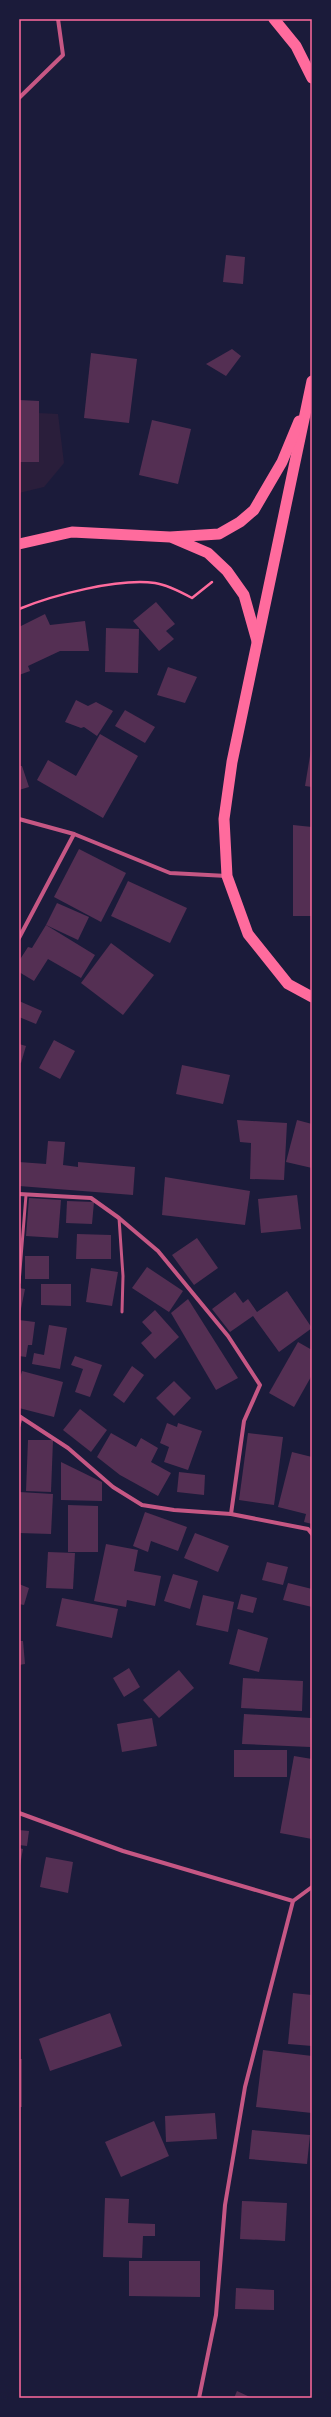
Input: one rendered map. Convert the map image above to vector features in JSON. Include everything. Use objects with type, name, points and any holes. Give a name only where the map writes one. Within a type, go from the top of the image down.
[{"type":"highway","points":[[274,19],[296,46],[312,78]]},
{"type":"highway","points":[[312,381],[232,762],[224,819],[227,876],[248,934],[288,984],[312,997]]},
{"type":"highway","points":[[19,544],[72,532],[170,537],[219,534],[240,522],[254,510],[282,462],[310,396]]},
{"type":"highway","points":[[170,537],[208,553],[227,571],[244,595],[257,643]]},
{"type":"street","points":[[19,98],[64,55],[58,19]]},
{"type":"street","points":[[19,819],[74,834],[170,873],[227,876]]},
{"type":"street","points":[[19,938],[74,834]]},
{"type":"street","points":[[19,1194],[91,1198],[120,1218],[158,1251],[228,1336],[260,1385],[244,1421],[231,1514]]},
{"type":"street","points":[[20,1417],[68,1448],[113,1487],[142,1505],[174,1510],[231,1514],[308,1529],[312,1534]]},
{"type":"street","points":[[19,1813],[123,1851],[293,1901]]},
{"type":"street","points":[[198,2398],[216,2315],[225,2205],[245,2087],[293,1901],[312,1887]]},
{"type":"lane","points":[[19,1283],[26,1194]]},
{"type":"lane","points":[[120,1218],[123,1276],[122,1312]]},
{"type":"lane","points":[[19,1426],[20,1417]]},
{"type":"path","points":[[19,609],[70,593],[125,583],[155,583],[178,590],[192,598],[227,571]]},
{"type":"shaded area","points":[[19,412],[58,414],[64,463],[44,487],[19,493]]},
{"type":"building","points":[[226,255],[245,257],[243,284],[223,282]]},
{"type":"building","points":[[232,349],[241,356],[226,376],[206,364]]},
{"type":"building","points":[[91,353],[137,359],[129,423],[84,418]]},
{"type":"building","points":[[19,400],[39,401],[39,462],[19,462]]},
{"type":"building","points":[[152,420],[191,429],[178,484],[139,475]]},
{"type":"building","points":[[156,602],[175,624],[166,631],[174,639],[159,651],[133,621]]},
{"type":"building","points":[[45,614],[50,625],[85,621],[89,651],[60,651],[28,666],[30,671],[19,675],[19,627]]},
{"type":"building","points":[[106,628],[139,629],[138,673],[105,672]]},
{"type":"building","points":[[168,667],[197,677],[185,703],[157,695]]},
{"type":"building","points":[[76,700],[88,706],[96,702],[113,711],[97,736],[84,727],[81,728],[65,722]]},
{"type":"building","points":[[125,710],[155,727],[145,743],[115,726]]},
{"type":"building","points":[[100,734],[138,756],[103,818],[37,780],[48,760],[76,776]]},
{"type":"building","points":[[311,750],[312,787],[305,786]]},
{"type":"building","points":[[19,766],[22,766],[29,787],[19,790]]},
{"type":"building","points":[[293,825],[312,827],[312,916],[293,916]]},
{"type":"building","points":[[79,849],[126,873],[101,922],[54,897]]},
{"type":"building","points":[[128,881],[187,908],[170,943],[111,916]]},
{"type":"building","points":[[57,903],[89,917],[78,940],[46,925]]},
{"type":"building","points":[[46,925],[95,955],[81,978],[48,959],[34,981],[19,972],[19,961],[28,947],[32,948]]},
{"type":"building","points":[[111,943],[154,975],[123,1015],[81,983]]},
{"type":"building","points":[[19,1001],[42,1011],[36,1024],[19,1017]]},
{"type":"building","points":[[54,1040],[75,1051],[60,1079],[39,1068]]},
{"type":"building","points":[[19,1044],[26,1046],[21,1063],[19,1062]]},
{"type":"building","points":[[182,1065],[230,1075],[223,1104],[176,1094]]},
{"type":"building","points":[[237,1120],[287,1123],[284,1180],[250,1179],[251,1143],[240,1142]]},
{"type":"building","points":[[297,1120],[312,1124],[312,1168],[286,1162]]},
{"type":"building","points":[[48,1141],[65,1142],[63,1165],[78,1167],[78,1162],[135,1167],[133,1195],[19,1186],[19,1162],[46,1164]]},
{"type":"building","points":[[165,1177],[250,1191],[245,1225],[162,1215]]},
{"type":"building","points":[[297,1195],[301,1229],[261,1233],[258,1199]]},
{"type":"building","points":[[29,1198],[61,1200],[58,1238],[26,1236]]},
{"type":"building","points":[[67,1201],[94,1202],[92,1224],[66,1223]]},
{"type":"building","points":[[77,1234],[111,1235],[111,1259],[76,1259]]},
{"type":"building","points":[[197,1238],[218,1268],[194,1285],[172,1255]]},
{"type":"building","points":[[25,1256],[49,1256],[49,1279],[25,1279]]},
{"type":"building","points":[[147,1267],[183,1291],[169,1312],[132,1288]]},
{"type":"building","points":[[91,1268],[118,1272],[112,1306],[86,1302]]},
{"type":"building","points":[[41,1284],[71,1284],[71,1306],[41,1305]]},
{"type":"building","points":[[19,1288],[25,1289],[20,1314],[19,1314]]},
{"type":"building","points":[[287,1291],[312,1328],[279,1352],[253,1316],[230,1332],[212,1309],[235,1292],[243,1303],[248,1299],[257,1312]]},
{"type":"building","points":[[188,1299],[238,1378],[216,1390],[171,1313]]},
{"type":"building","points":[[155,1310],[179,1337],[155,1359],[141,1343],[152,1333],[142,1322]]},
{"type":"building","points":[[19,1320],[35,1322],[32,1345],[28,1345],[26,1357],[19,1356]]},
{"type":"building","points":[[49,1325],[67,1328],[60,1369],[32,1364],[34,1353],[44,1355]]},
{"type":"building","points":[[298,1342],[312,1350],[312,1375],[294,1407],[269,1393]]},
{"type":"building","points":[[75,1356],[102,1365],[90,1397],[75,1392],[83,1369],[71,1365]]},
{"type":"building","points":[[132,1366],[144,1375],[124,1403],[113,1395]]},
{"type":"building","points":[[22,1371],[63,1382],[54,1417],[19,1408],[19,1381]]},
{"type":"building","points":[[174,1381],[191,1398],[174,1416],[156,1398]]},
{"type":"building","points":[[80,1409],[107,1430],[91,1452],[63,1430]]},
{"type":"building","points":[[167,1423],[177,1427],[178,1423],[202,1431],[188,1470],[164,1462],[169,1447],[160,1443]]},
{"type":"building","points":[[111,1433],[136,1447],[141,1438],[158,1448],[151,1462],[171,1473],[158,1496],[120,1475],[97,1457]]},
{"type":"building","points":[[248,1433],[283,1437],[274,1505],[239,1500]]},
{"type":"building","points":[[28,1440],[53,1440],[51,1492],[26,1491]]},
{"type":"building","points":[[292,1452],[312,1457],[312,1524],[304,1522],[306,1514],[278,1507]]},
{"type":"building","points":[[61,1462],[102,1482],[102,1501],[61,1500]]},
{"type":"building","points":[[179,1472],[205,1475],[204,1495],[177,1492]]},
{"type":"building","points":[[19,1492],[53,1494],[51,1534],[19,1533]]},
{"type":"building","points":[[68,1505],[98,1506],[98,1552],[68,1552]]},
{"type":"building","points":[[145,1512],[187,1527],[178,1551],[151,1541],[148,1552],[133,1546]]},
{"type":"building","points":[[195,1533],[229,1546],[218,1572],[184,1558]]},
{"type":"building","points":[[106,1544],[138,1550],[134,1571],[161,1576],[155,1606],[127,1600],[126,1607],[94,1601]]},
{"type":"building","points":[[48,1552],[75,1553],[73,1589],[46,1588]]},
{"type":"building","points":[[267,1562],[288,1567],[283,1585],[262,1580]]},
{"type":"building","points":[[173,1574],[198,1581],[190,1609],[164,1601]]},
{"type":"building","points":[[288,1583],[312,1589],[312,1607],[283,1600]]},
{"type":"building","points":[[19,1584],[29,1588],[24,1605],[19,1604]]},
{"type":"building","points":[[241,1594],[257,1598],[253,1613],[237,1609]]},
{"type":"building","points":[[203,1595],[234,1602],[228,1632],[196,1625]]},
{"type":"building","points":[[62,1598],[118,1609],[112,1638],[56,1626]]},
{"type":"building","points":[[238,1629],[268,1638],[259,1672],[229,1664]]},
{"type":"building","points":[[19,1641],[23,1641],[25,1664],[19,1665]]},
{"type":"building","points":[[129,1668],[140,1687],[124,1697],[113,1678]]},
{"type":"building","points":[[179,1670],[194,1688],[159,1718],[143,1700]]},
{"type":"building","points":[[243,1678],[303,1681],[302,1711],[241,1708]]},
{"type":"building","points":[[244,1714],[311,1718],[310,1747],[242,1744]]},
{"type":"building","points":[[152,1718],[157,1746],[122,1752],[117,1724]]},
{"type":"building","points":[[234,1750],[287,1750],[287,1777],[234,1777]]},
{"type":"building","points":[[294,1756],[312,1759],[312,1839],[280,1833]]},
{"type":"building","points":[[19,1830],[29,1831],[27,1846],[19,1845]]},
{"type":"building","points":[[19,1848],[23,1849],[20,1865],[19,1865]]},
{"type":"building","points":[[46,1857],[73,1862],[68,1893],[40,1887]]},
{"type":"building","points":[[293,1993],[312,1995],[312,2046],[288,2044]]},
{"type":"building","points":[[110,2013],[122,2046],[50,2071],[39,2039]]},
{"type":"building","points":[[263,2050],[312,2056],[312,2113],[256,2107]]},
{"type":"building","points":[[19,2059],[22,2059],[22,2107],[19,2107]]},
{"type":"building","points":[[215,2113],[217,2139],[166,2142],[165,2116]]},
{"type":"building","points":[[154,2121],[169,2156],[121,2177],[105,2142]]},
{"type":"building","points":[[252,2130],[310,2135],[307,2164],[249,2159]]},
{"type":"building","points":[[105,2198],[129,2199],[128,2223],[155,2224],[155,2236],[143,2236],[142,2258],[103,2257]]},
{"type":"building","points":[[242,2201],[287,2203],[285,2241],[240,2239]]},
{"type":"building","points":[[129,2261],[200,2261],[200,2297],[129,2296]]},
{"type":"building","points":[[236,2288],[274,2290],[274,2310],[235,2309]]},
{"type":"building","points":[[237,2391],[252,2398],[234,2398]]}]
